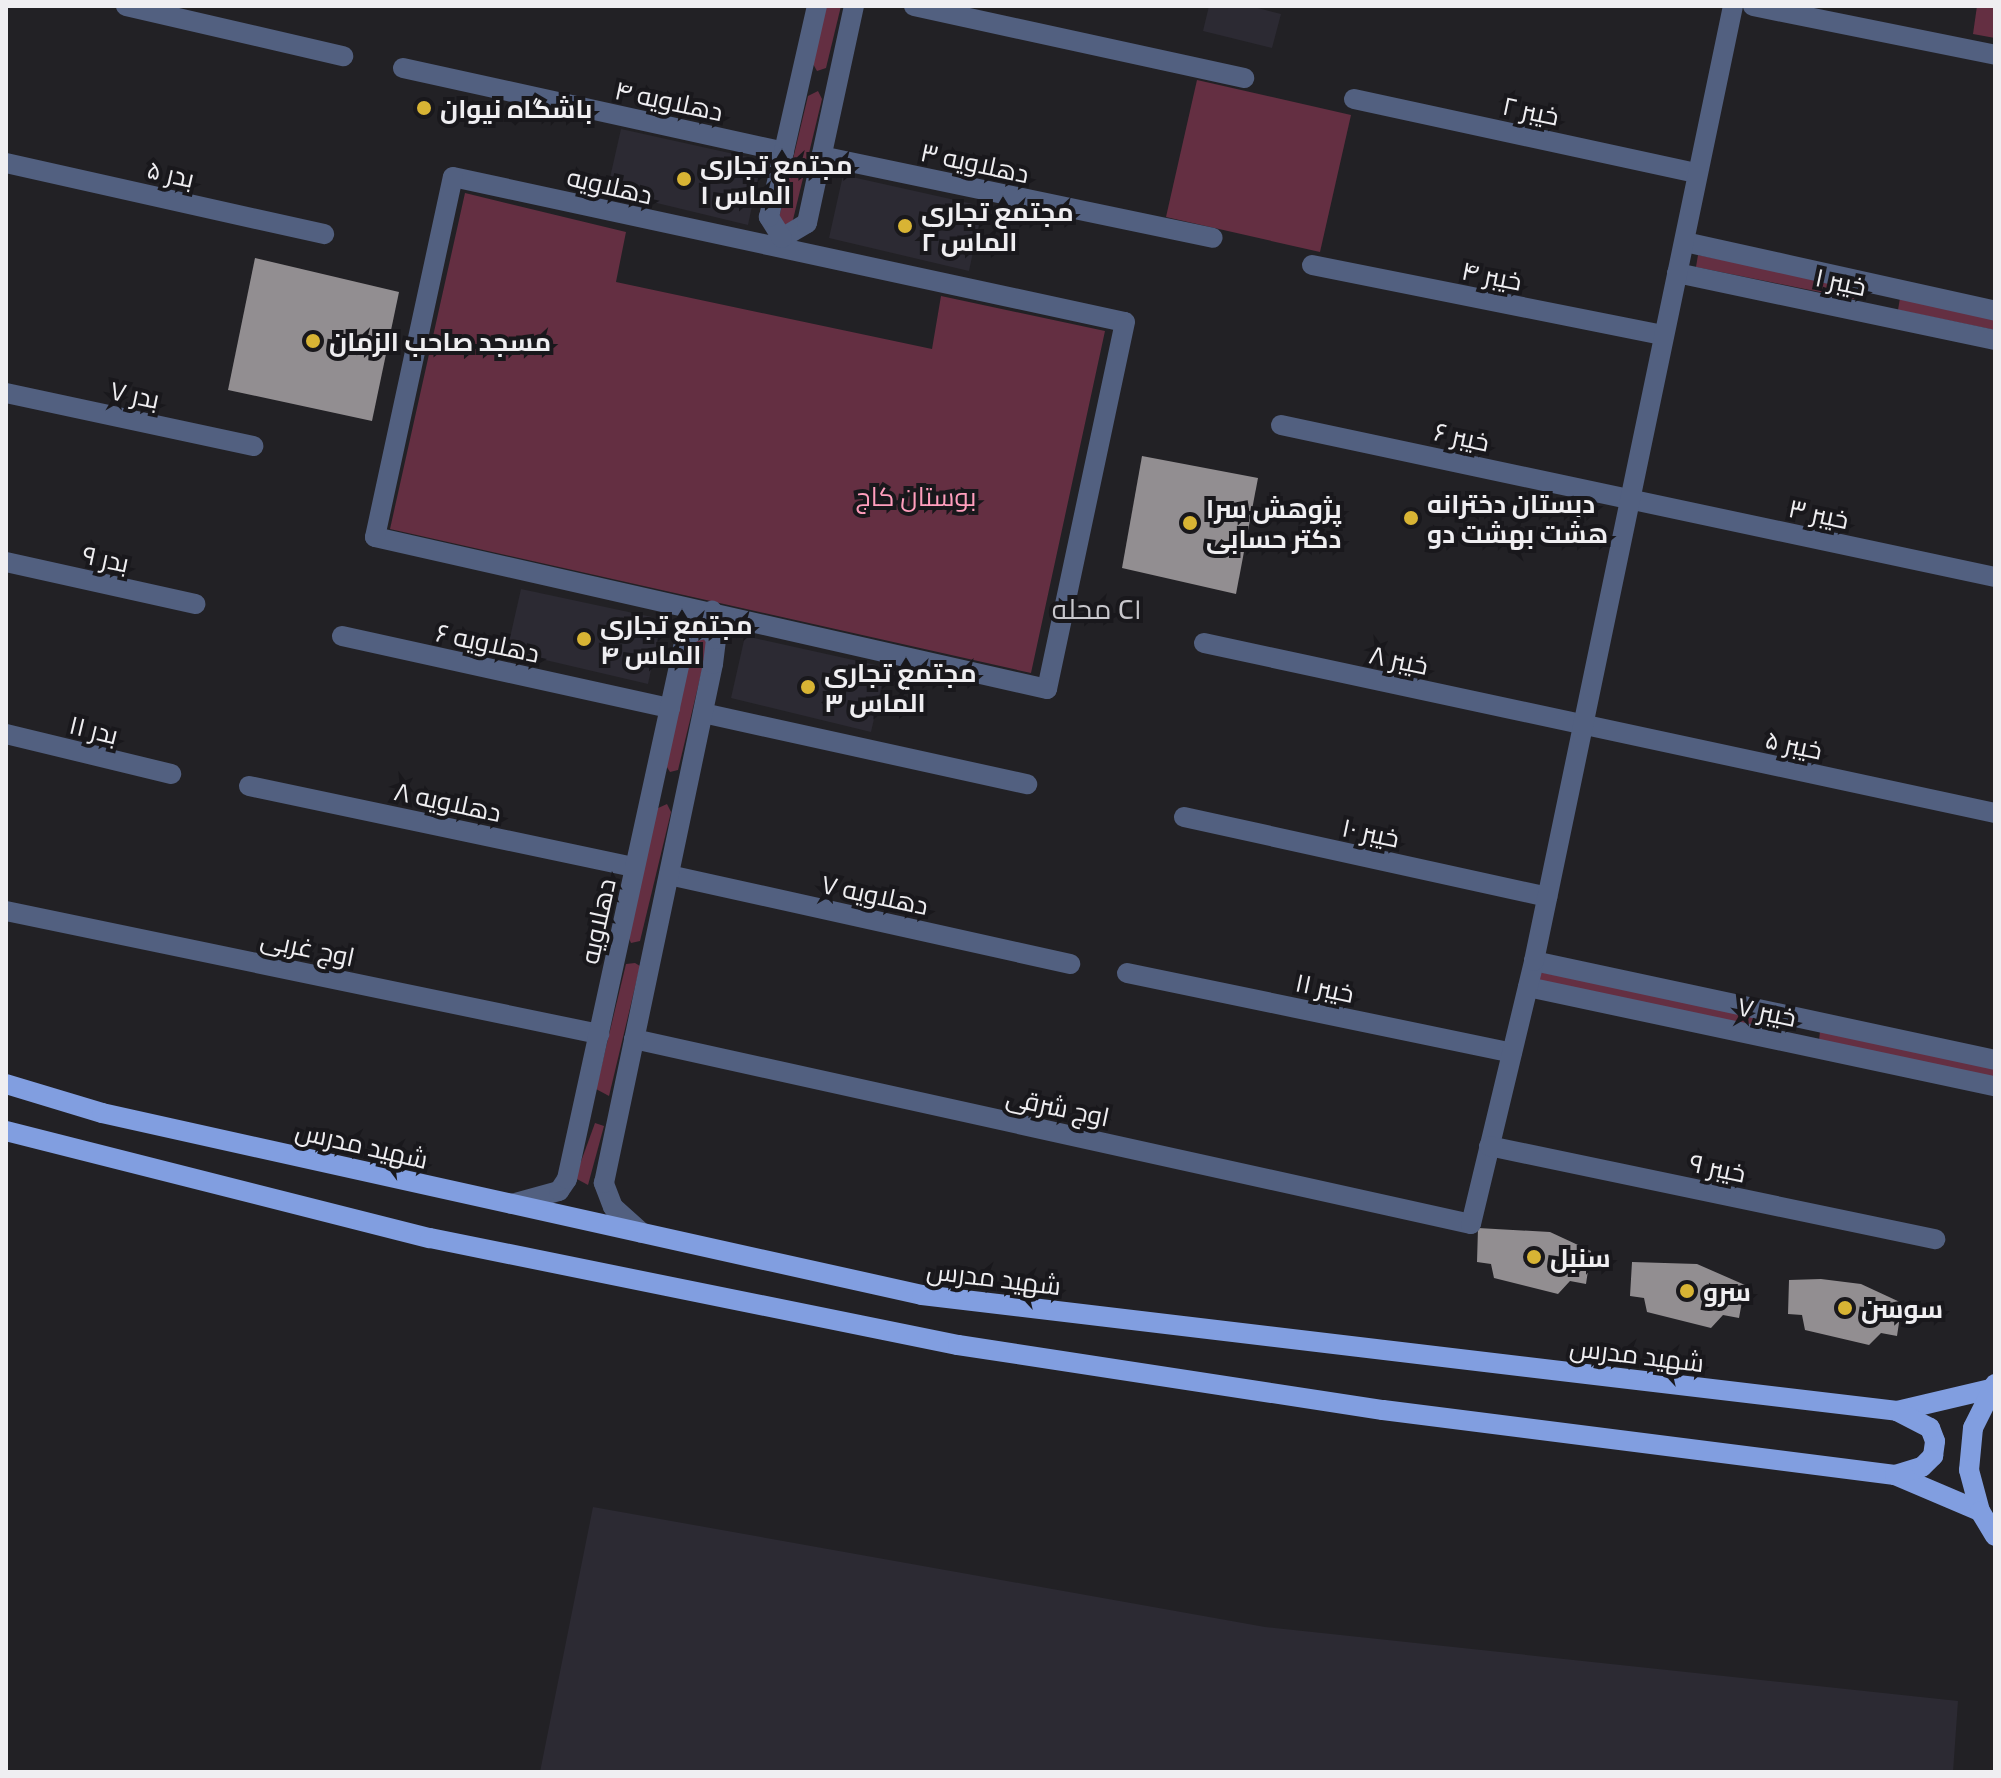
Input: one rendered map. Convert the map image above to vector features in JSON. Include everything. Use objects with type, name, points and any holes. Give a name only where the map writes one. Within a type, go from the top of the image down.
[{"type":"main road","name":"شهید مدرس","points":[[6,1084],[102,1113],[922,1295],[1897,1411],[1993,1386]]},
{"type":"main road","points":[[6,1131],[430,1238],[958,1345],[1383,1410],[1895,1475],[1980,1511]]},
{"type":"main road","points":[[1993,1386],[1973,1428],[1970,1456],[1980,1511],[1995,1536]]},
{"type":"main road","points":[[1895,1475],[1922,1467],[1933,1456],[1935,1441],[1930,1428],[1897,1411]]},
{"type":"street","points":[[126,6],[343,56]]},
{"type":"street","points":[[817,6],[769,217],[781,244],[807,223],[854,6]]},
{"type":"street","points":[[914,6],[1244,78]]},
{"type":"street","points":[[1489,1146],[1534,961],[1733,6]]},
{"type":"street","points":[[1753,6],[1995,55]]},
{"type":"street","name":"دهلاویه ۴","points":[[403,68],[784,152]]},
{"type":"street","points":[[802,73],[837,82]]},
{"type":"street","name":"خیبر ۲","points":[[1354,99],[1697,173]]},
{"type":"street","name":"دهلاویه ۳","points":[[821,156],[1213,238]]},
{"type":"street","name":"بدر ۵","points":[[6,163],[324,234]]},
{"type":"street","name":"دهلاویه","points":[[453,177],[781,244],[1125,322],[1047,689],[710,619],[375,537],[453,177]]},
{"type":"street","name":"خیبر ۱","points":[[1685,242],[1995,311]]},
{"type":"street","name":"خیبر ۴","points":[[1312,265],[1663,335]]},
{"type":"street","name":"خیبر ۱","points":[[1677,273],[1995,340]]},
{"type":"street","points":[[1868,313],[1873,284]]},
{"type":"street","name":"بدر ۷","points":[[6,393],[253,446]]},
{"type":"street","name":"خیبر ۶","points":[[1281,425],[1631,498]]},
{"type":"street","name":"خیبر ۳","points":[[1631,498],[1995,577]]},
{"type":"street","name":"بدر ۹","points":[[6,562],[195,604]]},
{"type":"street","points":[[642,1233],[604,1195],[617,1108],[703,713],[716,639],[710,619]]},
{"type":"street","name":"دهلاویه","points":[[512,1204],[559,1191],[567,1179],[689,633],[710,619]]},
{"type":"street","name":"دهلاویه ۶","points":[[342,636],[670,708]]},
{"type":"street","name":"خیبر ۸","points":[[1204,643],[1582,725]]},
{"type":"street","points":[[703,713],[1027,784]]},
{"type":"street","name":"خیبر ۵","points":[[1582,725],[1995,813]]},
{"type":"street","name":"بدر ۱۱","points":[[6,734],[171,774]]},
{"type":"street","points":[[654,782],[686,792]]},
{"type":"street","name":"دهلاویه ۸","points":[[249,786],[635,867]]},
{"type":"street","name":"خیبر ۱۰","points":[[1184,817],[1547,897]]},
{"type":"street","name":"دهلاویه ۷","points":[[669,875],[1070,964]]},
{"type":"street","name":"اوج غربی","points":[[6,911],[599,1034]]},
{"type":"street","points":[[618,947],[651,958]]},
{"type":"street","name":"خیبر ۷","points":[[1534,961],[1995,1060]]},
{"type":"street","name":"خیبر ۱۱","points":[[1127,973],[1512,1053]]},
{"type":"street","name":"خیبر ۷","points":[[1528,987],[1995,1086]]},
{"type":"street","points":[[1788,1042],[1794,1017]]},
{"type":"street","name":"اوج شرقی","points":[[634,1039],[1471,1224],[1489,1146]]},
{"type":"street","points":[[586,1095],[617,1108]]},
{"type":"street","name":"خیبر ۹","points":[[1489,1146],[1935,1239]]},
{"type":"shaded area","points":[[1209,6],[1250,6],[1281,14],[1272,48],[1203,31]]},
{"type":"shaded area","name":"مجتمع تجاری الماس ۱","points":[[621,129],[752,158],[760,168],[748,225],[607,191]]},
{"type":"shaded area","name":"مجتمع تجاری الماس ۲","points":[[843,175],[973,204],[981,214],[969,271],[829,238]]},
{"type":"shaded area","name":"مجتمع تجاری الماس ۴","points":[[521,589],[652,617],[660,627],[648,684],[507,651]]},
{"type":"shaded area","name":"مجتمع تجاری الماس ۳","points":[[745,636],[876,665],[884,675],[871,732],[731,698]]},
{"type":"shaded area","points":[[593,1507],[1265,1627],[1958,1701],[1953,1772],[540,1772]]},
{"type":"green space","points":[[826,6],[841,6],[826,68],[817,71],[812,62]]},
{"type":"green space","points":[[1977,6],[1995,6],[1995,38],[1973,34]]},
{"type":"green space","points":[[1197,80],[1351,115],[1320,252],[1166,217]]},
{"type":"green space","points":[[818,91],[822,99],[791,228],[778,222],[808,96]]},
{"type":"green space","name":"بوستان کاج","points":[[465,193],[626,232],[616,282],[932,349],[941,296],[1105,331],[1031,673],[390,529]]},
{"type":"green space","points":[[1698,255],[1856,286],[1854,299],[1696,267]]},
{"type":"green space","points":[[1900,298],[1995,317],[1995,330],[1898,310]]},
{"type":"green space","points":[[705,633],[709,641],[678,770],[670,772],[665,764],[695,638]]},
{"type":"green space","points":[[667,804],[671,812],[640,941],[631,943],[627,934],[656,809]]},
{"type":"green space","points":[[626,964],[640,966],[609,1096],[596,1089]]},
{"type":"green space","points":[[1540,972],[1762,1016],[1759,1027],[1539,983]]},
{"type":"green space","points":[[1820,1031],[1995,1067],[1995,1081],[1819,1041]]},
{"type":"green space","points":[[595,1123],[604,1126],[588,1185],[575,1178]]},
{"type":"building","name":"مسجد صاحب الزمان","points":[[255,258],[399,292],[372,421],[228,390]]},
{"type":"building","name":"پژوهش سرا دکتر حسابی","points":[[1142,456],[1258,478],[1236,594],[1122,568]]},
{"type":"building","name":"سنبل","points":[[1478,1228],[1550,1232],[1591,1251],[1586,1284],[1570,1281],[1558,1294],[1494,1278],[1491,1264],[1477,1262]]},
{"type":"building","name":"سرو","points":[[1632,1262],[1697,1264],[1745,1285],[1739,1318],[1723,1315],[1711,1328],[1647,1312],[1644,1298],[1630,1296]]},
{"type":"building","name":"سوسن","points":[[1821,1279],[1861,1284],[1902,1303],[1897,1336],[1881,1333],[1869,1345],[1805,1330],[1802,1315],[1788,1314],[1789,1280]]},
{"type":"place","name":"باشگاه نیوان","points":[[424,108]]},
{"type":"place","name":"مجتمع تجاری الماس ۱","points":[[684,179]]},
{"type":"place","name":"مجتمع تجاری الماس ۲","points":[[905,226]]},
{"type":"place","name":"مسجد صاحب الزمان","points":[[313,341]]},
{"type":"place","name":"دبستان دخترانه هشت بهشت دو","points":[[1411,518]]},
{"type":"place","name":"پژوهش سرا دکتر حسابی","points":[[1190,523]]},
{"type":"place","name":"مجتمع تجاری الماس ۴","points":[[584,639]]},
{"type":"place","name":"مجتمع تجاری الماس ۳","points":[[808,687]]},
{"type":"place","name":"سنبل","points":[[1534,1257]]},
{"type":"place","name":"سرو","points":[[1687,1291]]},
{"type":"place","name":"سوسن","points":[[1845,1308]]},
{"type":"district","name":"محله C۱","points":[[1097,608]]}]
